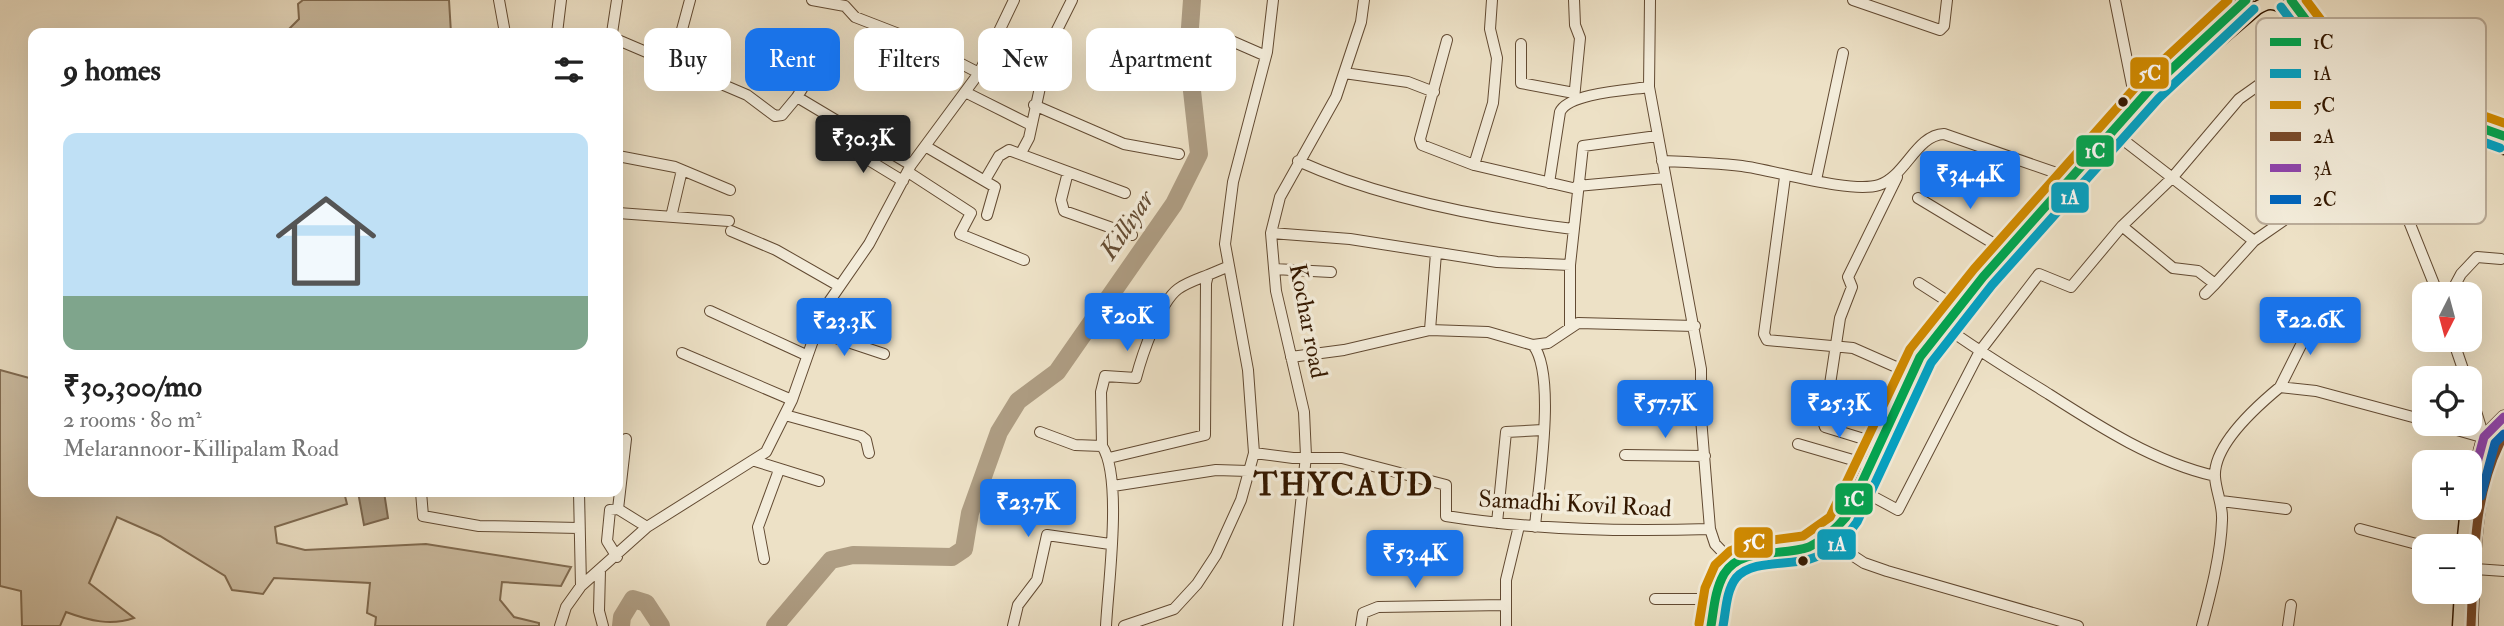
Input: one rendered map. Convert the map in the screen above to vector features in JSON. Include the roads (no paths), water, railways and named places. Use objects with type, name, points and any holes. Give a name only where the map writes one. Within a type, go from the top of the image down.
[{"type":"main road","points":[[1711,626],[1713,599],[1733,563],[1750,555],[1799,548],[1826,538],[1846,517],[1920,357],[2006,251],[2150,89],[2246,0]]},
{"type":"main road","points":[[2291,0],[2304,18]]},
{"type":"main road","points":[[2150,89],[2174,79],[2267,2],[2283,7],[2291,18]]},
{"type":"main road","points":[[2486,130],[2504,136]]},
{"type":"main road","points":[[2486,142],[2504,148]]},
{"type":"main road","points":[[2481,450],[2484,437],[2504,416]]},
{"type":"main road","points":[[2477,534],[2479,505],[2485,477],[2502,438]]},
{"type":"main road","points":[[2464,604],[2470,625]]},
{"type":"main road","points":[[2470,625],[2472,604]]},
{"type":"street","points":[[499,0],[504,28]]},
{"type":"street","points":[[558,28],[561,0]]},
{"type":"street","points":[[613,28],[617,0]]},
{"type":"street","points":[[682,28],[690,0]]},
{"type":"street","points":[[1001,28],[1014,0]]},
{"type":"street","points":[[1021,153],[1031,125],[1049,46],[1072,0]]},
{"type":"street","points":[[1124,626],[1174,609],[1197,584],[1216,555],[1241,500],[1254,453],[1248,370],[1227,267],[1225,244],[1233,182],[1266,56],[1273,0]]},
{"type":"street","name":"Kochar road","points":[[1288,626],[1306,457],[1304,412],[1276,291],[1272,233],[1280,197],[1298,161],[1318,132],[1344,73],[1364,0]]},
{"type":"street","points":[[1474,165],[1493,103],[1497,58],[1490,29],[1492,0]]},
{"type":"street","points":[[1549,183],[1560,112],[1565,103],[1574,96],[1580,38],[1575,25],[1574,0],[1566,0]]},
{"type":"street","points":[[1650,0],[1649,87],[1701,369],[1701,418],[1710,529],[1715,544],[1733,563]]},
{"type":"street","points":[[1853,0],[1940,30],[1944,26],[1947,0]]},
{"type":"street","points":[[2115,0],[2136,105]]},
{"type":"street","points":[[817,1],[845,6],[855,17],[917,41],[978,72]]},
{"type":"street","points":[[1447,40],[1420,139],[1422,145],[1474,165],[1577,187],[1665,178]]},
{"type":"street","points":[[623,42],[644,51]]},
{"type":"street","points":[[1236,43],[1266,56]]},
{"type":"street","points":[[1521,44],[1521,83],[1574,96],[1649,87]]},
{"type":"street","points":[[1816,180],[1830,102],[1843,53]]},
{"type":"street","points":[[1344,73],[1408,82],[1434,92]]},
{"type":"street","points":[[560,626],[566,607],[581,586],[617,557],[647,527],[766,452],[792,400],[815,331],[839,286],[869,244],[907,173],[978,75]]},
{"type":"street","points":[[1859,489],[1898,510],[1980,351],[2039,274],[2071,287],[2122,226],[2172,178],[2239,99],[2256,87]]},
{"type":"street","points":[[731,88],[747,95],[775,116],[782,115],[801,91]]},
{"type":"street","points":[[967,93],[1031,125]]},
{"type":"street","points":[[797,97],[907,173],[971,213],[960,234],[1024,260]]},
{"type":"street","points":[[1034,105],[1124,144],[1179,154]]},
{"type":"street","points":[[2113,132],[2254,241]]},
{"type":"street","points":[[1880,444],[1825,427],[1840,318],[1852,287],[1848,277],[1897,177],[1930,137],[1944,134],[2071,178]]},
{"type":"street","points":[[1570,326],[1570,265],[1583,146],[1657,136]]},
{"type":"street","points":[[839,142],[907,173]]},
{"type":"street","points":[[925,146],[985,180],[995,190],[987,215]]},
{"type":"street","points":[[985,180],[1004,152],[1021,153],[1125,193]]},
{"type":"street","points":[[623,157],[682,170],[730,190]]},
{"type":"street","points":[[1298,161],[1340,180],[1498,219],[1573,229]]},
{"type":"street","points":[[1662,161],[1745,166],[1785,177],[1877,186],[1897,177]]},
{"type":"street","points":[[671,216],[682,170]]},
{"type":"street","points":[[1068,172],[1061,200],[1064,211],[1132,235]]},
{"type":"street","points":[[1785,177],[1764,334],[1767,340],[1853,348],[1912,374]]},
{"type":"street","points":[[1918,198],[2006,251]]},
{"type":"street","points":[[623,213],[671,216],[730,226],[839,286]]},
{"type":"street","points":[[2205,294],[2254,241],[2278,224]]},
{"type":"street","points":[[2408,224],[2432,282]]},
{"type":"street","points":[[2122,226],[2173,268],[2198,271],[2215,284]]},
{"type":"street","points":[[1272,233],[1350,239],[1531,266],[1570,265]]},
{"type":"street","points":[[1430,330],[1436,253]]},
{"type":"street","points":[[2456,282],[2460,274],[2477,257],[2501,259]]},
{"type":"street","points":[[1106,626],[1112,486],[1109,458],[1102,446],[1101,392],[1105,376],[1136,377],[1140,361],[1170,296],[1179,288],[1227,267]]},
{"type":"street","points":[[1275,269],[1331,272]]},
{"type":"street","points":[[1109,458],[1205,435],[1208,275]]},
{"type":"street","points":[[1919,283],[1958,308]]},
{"type":"street","points":[[2284,303],[2289,305],[2283,321],[2305,333]]},
{"type":"street","points":[[710,312],[806,355]]},
{"type":"street","points":[[2202,626],[2220,542],[2221,500],[2215,476],[2219,457],[2251,412],[2280,387],[2317,313]]},
{"type":"street","points":[[1291,357],[1344,350],[1430,330],[1488,332],[1533,345],[1548,343],[1577,323],[1695,326]]},
{"type":"street","points":[[1944,326],[1980,351],[2143,449],[2181,468],[2215,476]]},
{"type":"street","points":[[815,331],[884,355]]},
{"type":"street","points":[[1533,345],[1540,354],[1546,408],[1535,527]]},
{"type":"street","points":[[682,353],[792,400]]},
{"type":"street","points":[[2280,387],[2316,391],[2412,417]]},
{"type":"street","points":[[785,415],[861,436],[866,440],[869,453]]},
{"type":"street","points":[[1497,523],[1504,436],[1514,430],[1543,430]]},
{"type":"street","points":[[2482,431],[2484,437]]},
{"type":"street","points":[[1040,432],[1076,445],[1102,446]]},
{"type":"street","points":[[2480,436],[2502,438]]},
{"type":"street","points":[[623,465],[626,439]]},
{"type":"street","points":[[1798,444],[1870,465]]},
{"type":"street","points":[[1254,453],[1306,457]]},
{"type":"street","points":[[1625,455],[1705,456]]},
{"type":"street","name":"Samadhi Kovil Road","points":[[1306,457],[1342,458],[1446,485],[1446,516],[1535,527],[1622,531],[1710,529]]},
{"type":"street","points":[[755,461],[819,481]]},
{"type":"street","points":[[764,559],[758,527],[779,470]]},
{"type":"street","points":[[1112,486],[1216,470],[1248,471]]},
{"type":"street","points":[[421,497],[423,516],[479,526],[579,528]]},
{"type":"street","points":[[579,497],[581,586]]},
{"type":"street","points":[[618,509],[619,497]]},
{"type":"street","points":[[2221,500],[2286,509]]},
{"type":"street","points":[[617,557],[607,541],[610,510],[618,509],[647,527]]},
{"type":"street","points":[[1506,626],[1506,580],[1519,526]]},
{"type":"street","points":[[2360,529],[2412,543]]},
{"type":"street","points":[[1013,626],[1018,606],[1037,580],[1046,534],[1110,544]]},
{"type":"street","points":[[1826,538],[1864,563],[2078,626]]},
{"type":"street","points":[[2482,569],[2504,571]]},
{"type":"street","points":[[600,570],[598,611],[603,626]]},
{"type":"street","points":[[1655,599],[1713,599]]},
{"type":"street","points":[[1361,626],[1363,613],[1378,607],[1506,605]]},
{"type":"street","points":[[2288,626],[2291,605]]},
{"type":"waterway","name":"Killiyar","points":[[775,626],[831,560],[853,555],[952,557],[964,549],[970,513],[999,432],[1018,401],[1057,372],[1174,204],[1199,154],[1188,55],[1192,0]]},
{"type":"waterway","name":"Killiyar","points":[[621,626],[622,617],[633,599],[646,603],[661,626]]},
{"type":"district","name":"THYCAUD","points":[[1344,485]]}]
